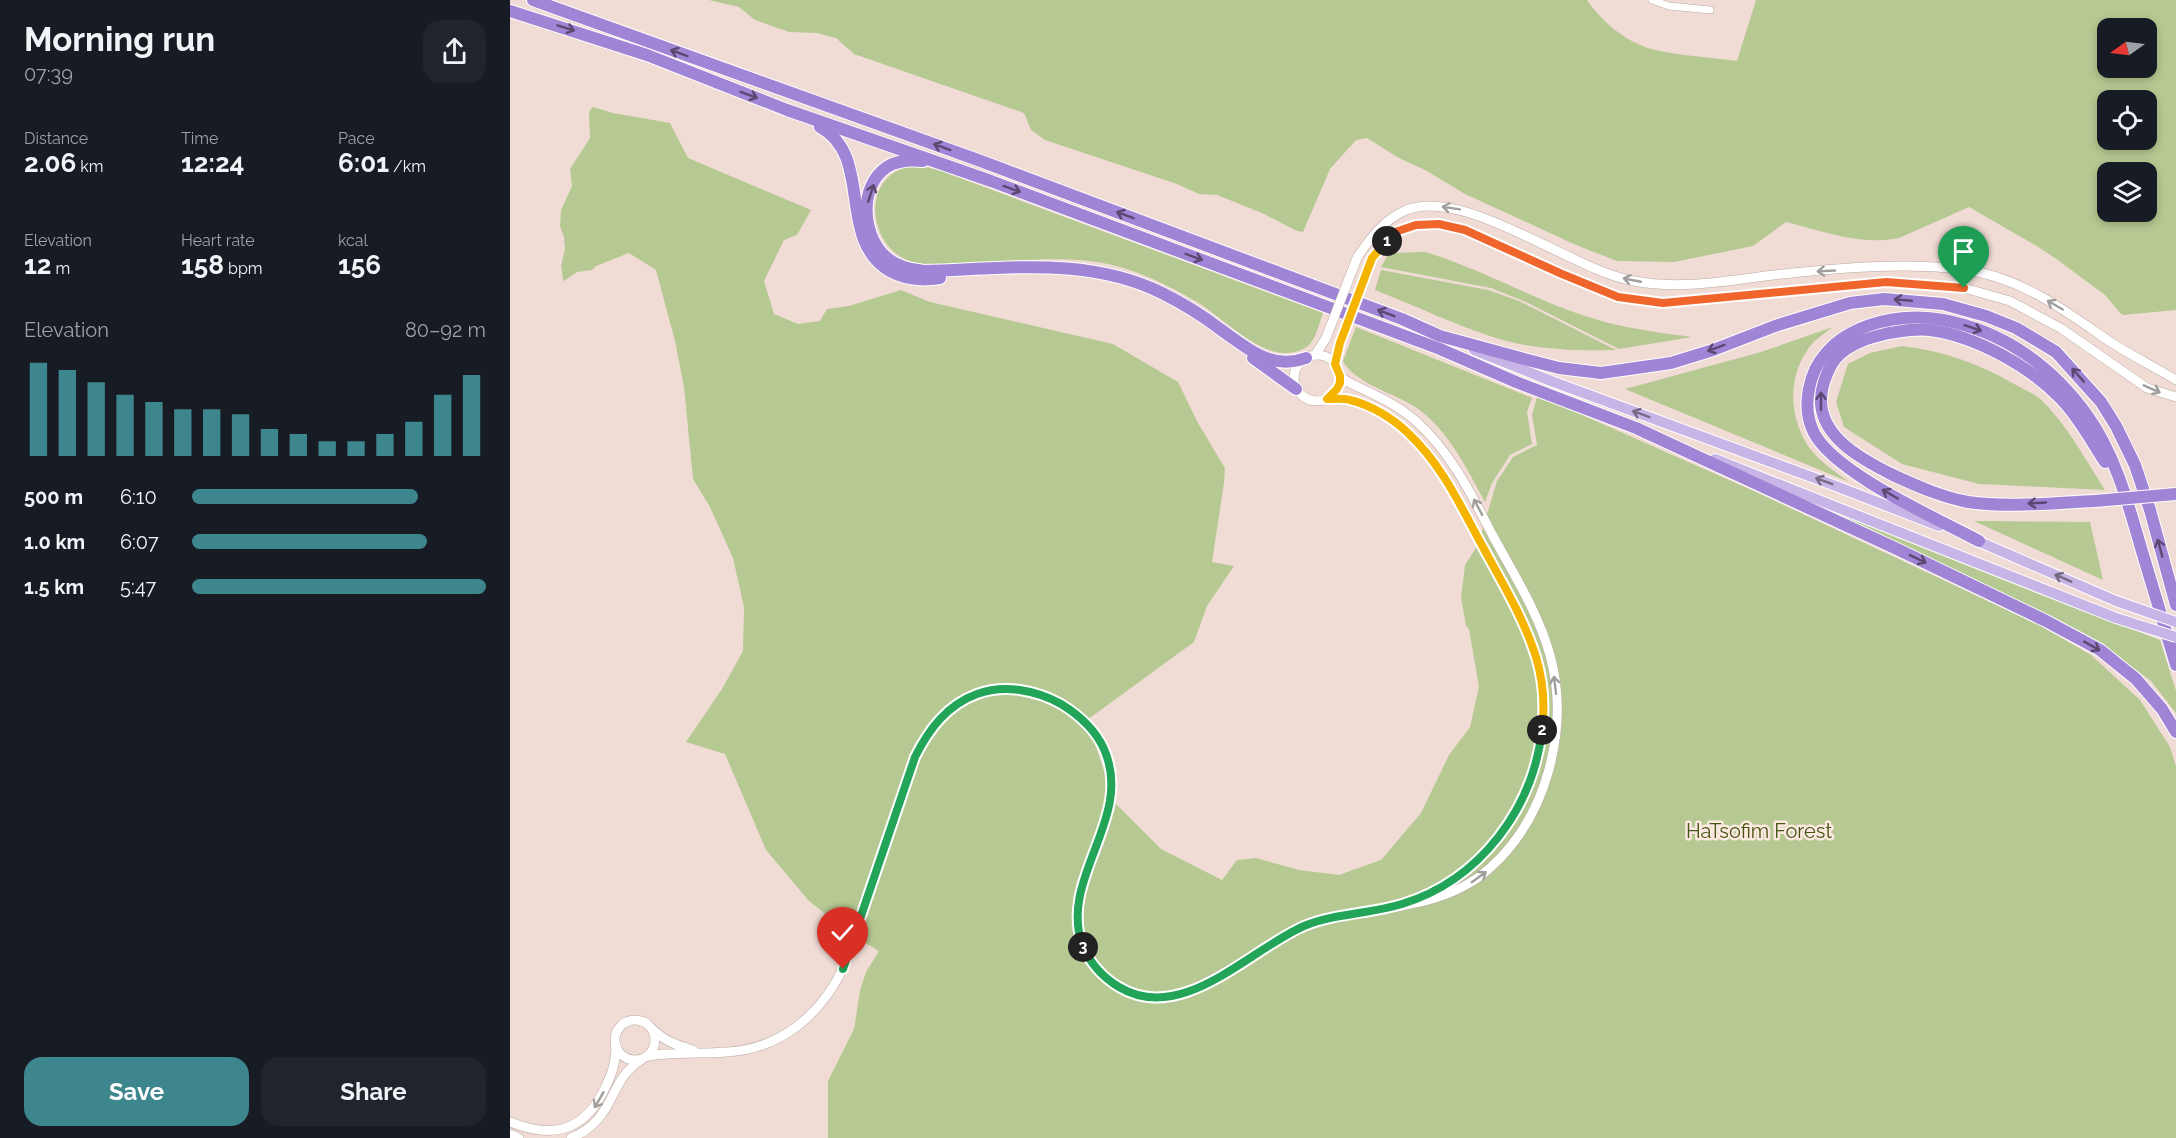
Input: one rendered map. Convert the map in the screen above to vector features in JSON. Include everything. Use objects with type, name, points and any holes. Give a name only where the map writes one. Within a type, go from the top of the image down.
[{"type":"highway","points":[[533,0],[978,160],[1402,319],[1440,336],[1559,368],[1601,373],[1671,363],[1713,350],[1775,326],[1850,303],[1884,299],[1934,303],[1986,316],[2016,328],[2056,352],[2101,402],[2116,426],[2135,465],[2176,605]]},
{"type":"highway","points":[[510,11],[647,55],[787,110],[991,181],[1440,348],[1516,381],[1636,428],[1897,549],[2100,650],[2136,679],[2162,709],[2176,732]]},
{"type":"highway","points":[[787,110],[831,133],[837,140],[848,163],[860,228],[866,246],[883,267],[898,276],[920,280],[997,269]]},
{"type":"highway","points":[[991,181],[926,162],[912,160],[894,164],[881,173],[868,196],[867,220],[877,248],[896,264],[908,269],[924,271],[1047,266],[1067,267],[1128,279],[1164,294],[1221,329],[1243,346],[1273,361],[1294,362],[1310,356]]},
{"type":"highway","points":[[1979,541],[1890,494],[1856,473],[1822,445],[1809,421],[1808,393],[1815,369],[1835,343],[1862,328],[1877,323],[1903,319],[1942,320],[1975,328],[2010,344],[2023,351],[2046,370],[2086,414],[2098,433],[2123,492],[2176,665]]},
{"type":"highway","points":[[1221,329],[1248,354],[1296,389]]},
{"type":"highway","points":[[2123,492],[2088,435],[2063,401],[2039,380],[1984,347],[1952,335],[1929,330],[1908,330],[1881,335],[1852,345],[1837,356],[1830,367],[1820,398],[1824,421],[1839,441],[1877,467],[1930,492],[1967,502],[2000,505],[2095,501],[2176,494]]},
{"type":"main road","points":[[1440,336],[1551,381],[1979,541],[2116,601],[2176,622]]},
{"type":"main road","points":[[1636,428],[2116,618],[2176,637]]},
{"type":"street","points":[[1652,0],[1669,6],[1710,10]]},
{"type":"street","points":[[1385,908],[1429,894],[1469,869],[1492,845],[1513,817],[1530,781],[1540,744],[1542,686],[1536,657],[1515,606],[1448,482],[1427,453],[1408,432],[1379,413],[1348,399],[1313,401],[1300,395],[1296,389],[1293,375],[1300,362],[1310,356],[1326,338],[1356,258],[1380,227],[1406,210],[1428,206],[1453,207],[1481,217],[1608,274],[1635,282],[1675,284],[1718,282],[1793,273],[1876,268],[1942,268],[1983,274],[2030,290],[2073,314],[2107,340],[2176,380]]},
{"type":"street","points":[[1327,399],[1340,383],[1337,367],[1340,343],[1372,258],[1395,232],[1416,225],[1439,224],[1465,230],[1618,297],[1663,303],[1886,282],[1964,288],[2010,302],[2062,329],[2147,388],[2176,397]]},
{"type":"street","points":[[616,1045],[623,1057],[636,1061],[670,1053],[744,1050],[792,1032],[816,1011],[844,966],[915,757],[922,744],[939,719],[950,709],[964,700],[991,690],[1023,690],[1056,701],[1083,720],[1093,731],[1105,752],[1111,777],[1111,802],[1104,829],[1082,885],[1078,900],[1077,921],[1082,944],[1101,974],[1120,988],[1145,997],[1177,995],[1203,986],[1302,927],[1322,920],[1423,903],[1459,889],[1491,868],[1515,839],[1536,804],[1555,746],[1556,685],[1549,653],[1528,600],[1460,474],[1438,444],[1418,422],[1386,400],[1342,378],[1337,367],[1327,357],[1310,356]]},
{"type":"street","points":[[510,1122],[543,1133],[563,1130],[584,1119],[596,1105],[610,1080],[616,1060],[617,1031],[629,1021],[643,1022],[672,1044],[710,1052]]},
{"type":"street","points":[[571,1138],[590,1128],[599,1120],[626,1073],[654,1048],[656,1041],[651,1028]]},
{"type":"street","points":[[510,1134],[519,1138]]},
{"type":"green space","points":[[709,0],[1587,0],[1610,26],[1640,45],[1674,53],[1737,61],[1756,0],[2176,0],[2176,310],[2123,315],[2105,295],[2055,258],[1969,207],[1899,238],[1856,239],[1786,222],[1753,246],[1674,262],[1617,261],[1576,245],[1465,194],[1367,138],[1356,140],[1330,169],[1303,232],[1297,231],[1262,213],[1217,195],[1199,194],[1177,184],[1045,140],[1031,130],[1024,113],[854,54],[836,38],[817,33],[789,32],[755,20],[739,7]]},
{"type":"green space","name":"HaTsofim Forest","points":[[593,107],[613,113],[670,123],[688,158],[811,210],[797,235],[784,240],[764,281],[774,314],[798,324],[820,321],[827,309],[849,306],[901,290],[930,302],[1113,344],[1178,382],[1198,423],[1225,468],[1212,562],[1234,566],[1207,606],[1194,642],[1087,720],[1115,803],[1161,849],[1222,880],[1237,860],[1256,858],[1299,870],[1339,875],[1381,860],[1421,813],[1449,755],[1470,727],[1479,687],[1461,598],[1465,565],[1478,545],[1497,481],[1513,457],[1537,445],[1532,415],[1537,397],[1756,492],[2041,626],[2091,655],[2140,700],[2170,747],[2176,766],[2176,1138],[828,1138],[828,1081],[854,1029],[860,991],[866,972],[879,951],[852,935],[809,901],[766,850],[725,754],[686,742],[722,689],[743,651],[744,607],[733,558],[710,507],[693,479],[684,387],[675,341],[656,270],[629,253],[596,266],[592,270],[577,272],[563,280],[561,266],[565,249],[560,226],[561,210],[572,186],[570,169],[590,138],[589,112]]},
{"type":"green space","points":[[912,165],[941,171],[1323,313],[1315,335],[1309,345],[1296,352],[1276,352],[1264,348],[1180,292],[1127,269],[1108,264],[1070,260],[1031,260],[941,265],[909,261],[892,250],[885,242],[875,213],[878,193],[887,178],[896,171]]},
{"type":"green space","points":[[1425,252],[1465,266],[1593,319],[1635,329],[1692,337],[1619,349],[1526,302],[1491,288],[1381,267],[1389,253]]},
{"type":"green space","points":[[1381,270],[1488,290],[1519,301],[1616,350],[1541,347],[1511,342],[1481,333],[1375,290]]},
{"type":"green space","points":[[1356,327],[1532,398],[1527,412],[1532,444],[1510,455],[1492,483],[1485,502],[1448,439],[1428,417],[1417,408],[1366,382],[1348,369],[1343,361]]},
{"type":"green space","points":[[1833,327],[1813,342],[1798,367],[1793,392],[1794,404],[1799,429],[1809,447],[1825,464],[1849,482],[1625,389],[1761,352]]},
{"type":"green space","points":[[1902,346],[1932,351],[1961,360],[1989,371],[2037,397],[2050,409],[2067,431],[2105,490],[1979,484],[1902,464],[1844,427],[1836,402],[1848,364],[1870,353]]},
{"type":"green space","points":[[1783,492],[2160,640],[2176,691],[2176,713],[2151,681],[2103,646]]},
{"type":"green space","points":[[1974,521],[2090,522],[2103,580]]},
{"type":"route","points":[[843,969],[915,757],[929,732],[950,709],[964,700],[991,690],[1023,690],[1056,701],[1083,720],[1099,740],[1109,764],[1111,802],[1104,829],[1078,900],[1079,933],[1086,954],[1101,974],[1120,988],[1145,997],[1177,995],[1203,986],[1302,927],[1322,920],[1401,904],[1429,894],[1469,869],[1503,831],[1513,817],[1530,781],[1540,744],[1542,686],[1536,657],[1528,635],[1515,606],[1448,482],[1427,453],[1408,432],[1379,413],[1348,399],[1327,399],[1333,395],[1340,383],[1335,364],[1337,354],[1372,258],[1395,232],[1416,225],[1439,224],[1465,230],[1618,297],[1663,303],[1886,282],[1964,288]]}]
